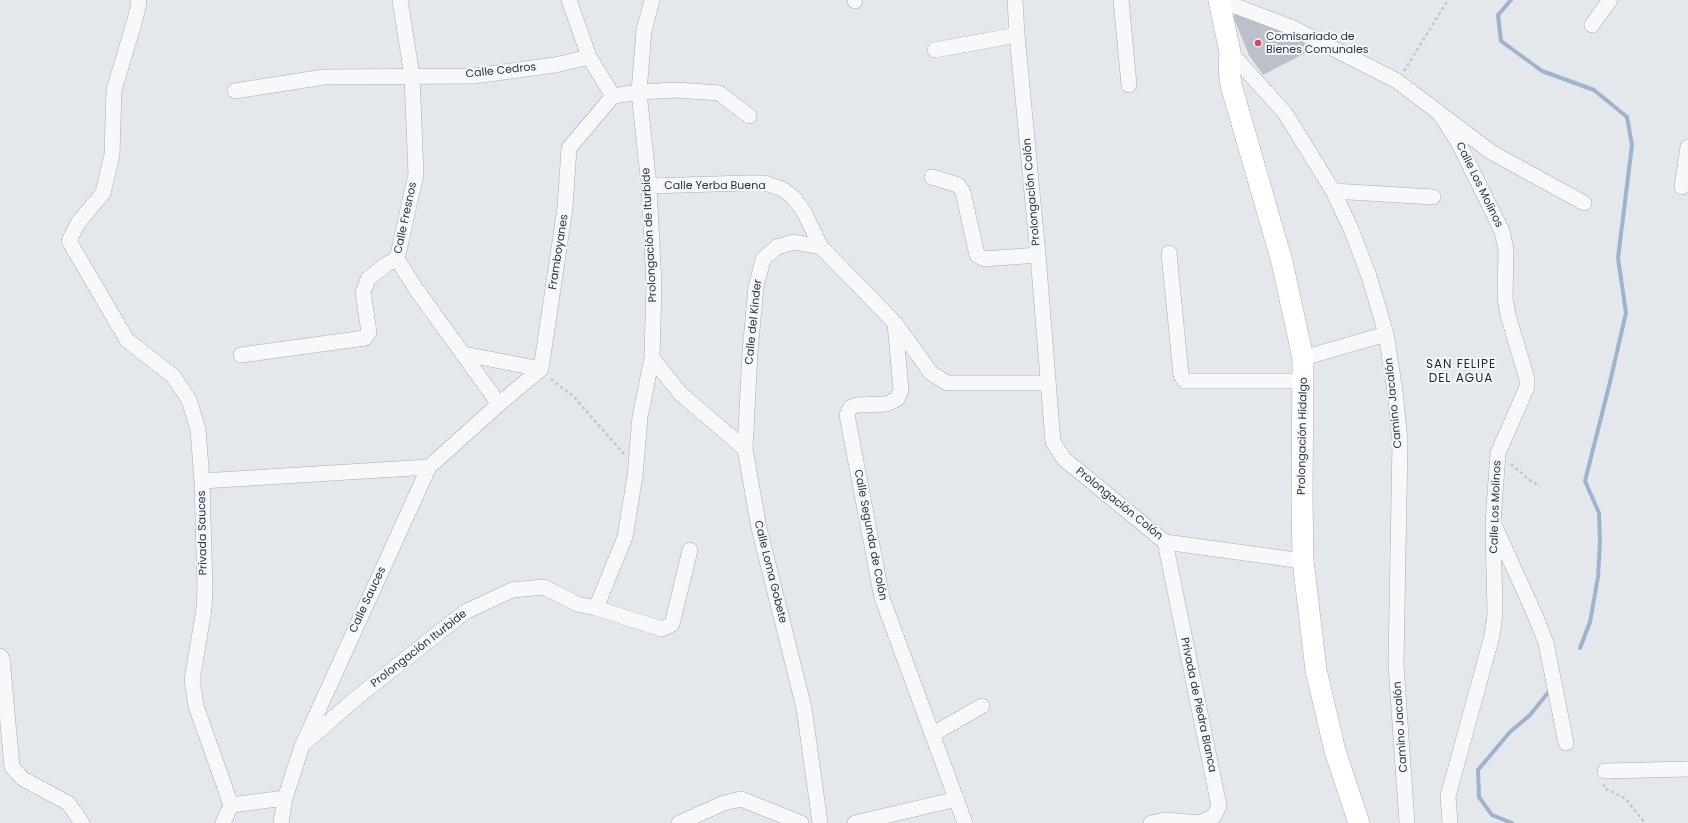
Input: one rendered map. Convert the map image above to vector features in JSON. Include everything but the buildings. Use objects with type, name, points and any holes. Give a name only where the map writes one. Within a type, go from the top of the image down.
[{"type":"street","points":[[138,0],[139,3],[136,16],[114,90],[112,155],[103,194],[78,223],[70,242],[127,340],[173,376],[189,400],[198,429],[202,481]]},
{"type":"street","name":"Calle Fresnos","points":[[400,0],[412,76],[416,174],[397,259],[416,289],[499,404]]},
{"type":"street","points":[[569,0],[588,57],[613,96],[639,92],[676,90],[719,93],[749,116]]},
{"type":"street","name":"Prolongación de Iturbide","points":[[596,608],[625,537],[635,476],[640,418],[652,358],[654,285],[649,186],[639,92],[644,30],[652,0]]},
{"type":"street","name":"Prolongación Colón","points":[[1016,0],[1017,35],[1038,255],[1053,442],[1064,459],[1165,542],[1303,561]]},
{"type":"street","points":[[1121,0],[1128,85]]},
{"type":"street","points":[[1219,0],[1291,27],[1397,81],[1440,114]]},
{"type":"street","name":"Prolongación Hidalgo","points":[[1219,0],[1230,52],[1229,69],[1231,85],[1282,262],[1303,358],[1303,561],[1316,670],[1335,751],[1359,823]]},
{"type":"street","points":[[1592,25],[1610,0]]},
{"type":"street","points":[[935,50],[1017,35]]},
{"type":"street","name":"Camino Jacalón","points":[[1230,52],[1285,113],[1333,191],[1351,229],[1369,276],[1386,334],[1395,391],[1400,441],[1396,665],[1407,823]]},
{"type":"street","name":"Calle Cedros","points":[[235,91],[324,77],[474,76],[555,65],[588,57]]},
{"type":"street","name":"Framboyanes","points":[[541,370],[566,208],[569,148],[613,96]]},
{"type":"street","name":"Calle Los Molinos","points":[[1440,114],[1491,152],[1584,203]]},
{"type":"street","name":"Calle Los Molinos","points":[[1440,114],[1458,142],[1498,224],[1506,250],[1505,298],[1508,315],[1527,383],[1498,453],[1493,523],[1495,614],[1492,636],[1448,796],[1450,823]]},
{"type":"street","points":[[1682,187],[1688,147]]},
{"type":"street","points":[[932,177],[958,185],[963,192],[977,255],[984,259],[1038,255]]},
{"type":"street","name":"Calle Yerba Buena","points":[[649,186],[759,183],[782,189],[793,197],[804,212],[821,247]]},
{"type":"street","points":[[1333,191],[1433,197]]},
{"type":"street","name":"Calle del Kinder","points":[[744,449],[756,287],[763,259],[777,246],[794,242],[821,247]]},
{"type":"street","points":[[821,247],[895,323],[931,373],[947,383],[1048,383]]},
{"type":"street","points":[[1169,253],[1181,375],[1185,381],[1304,381]]},
{"type":"street","points":[[241,355],[365,338],[369,332],[363,293],[368,279],[387,264],[397,259]]},
{"type":"street","name":"Calle Segunda de Colón","points":[[895,323],[901,390],[897,399],[887,404],[856,405],[850,408],[846,415],[882,598],[965,823]]},
{"type":"street","points":[[1303,358],[1386,334]]},
{"type":"street","points":[[464,354],[541,370]]},
{"type":"street","points":[[652,358],[680,393],[744,449]]},
{"type":"street","points":[[499,404],[541,370]]},
{"type":"street","name":"Calle Sauces","points":[[281,823],[286,798],[302,746],[429,467],[499,404]]},
{"type":"street","name":"Calle Loma Gobete","points":[[744,449],[758,528],[804,708],[820,823]]},
{"type":"street","name":"Privada Sauces","points":[[231,805],[196,706],[192,680],[204,609],[205,589],[202,481],[429,467]]},
{"type":"street","points":[[1493,523],[1535,615],[1546,643],[1566,743]]},
{"type":"street","name":"Privada de Piedra Blanca","points":[[1158,821],[1200,823],[1214,816],[1220,806],[1165,542]]},
{"type":"street","name":"Prolongación Iturbide","points":[[302,746],[355,699],[465,612],[512,590],[544,588],[577,604],[596,608],[662,630],[672,624],[690,550]]},
{"type":"street","points":[[0,656],[2,658],[12,767],[23,779],[68,803],[82,823]]},
{"type":"street","points":[[933,734],[982,706]]},
{"type":"street","points":[[1605,771],[1688,769]]},
{"type":"street","points":[[223,823],[231,805],[286,798]]},
{"type":"street","points":[[678,823],[724,803],[741,799],[801,823]]},
{"type":"street","points":[[855,823],[957,799]]},
{"type":"path","points":[[1397,81],[1448,0]]},
{"type":"path","points":[[541,370],[574,397],[624,455],[635,476]]},
{"type":"path","points":[[1498,453],[1528,479],[1540,486]]},
{"type":"path","points":[[1605,771],[1604,788],[1625,798],[1645,822]]},
{"type":"waterway","points":[[1511,0],[1498,15],[1501,41],[1542,71],[1594,90],[1627,117],[1632,145],[1618,258],[1626,313],[1585,481],[1599,513],[1600,542],[1598,577],[1590,622],[1580,648]]},
{"type":"waterway","points":[[1512,823],[1492,815],[1479,797],[1478,770],[1510,732],[1530,715],[1551,689]]},
{"type":"place","name":"Comisariado de Bienes Comunales","points":[[1258,43]]},
{"type":"district","name":"SAN FELIPE DEL AGUA","points":[[1461,372]]}]
